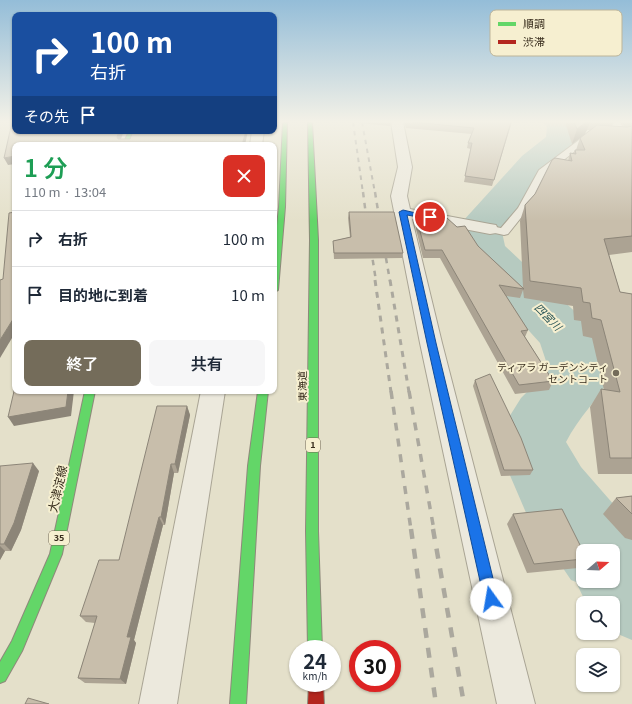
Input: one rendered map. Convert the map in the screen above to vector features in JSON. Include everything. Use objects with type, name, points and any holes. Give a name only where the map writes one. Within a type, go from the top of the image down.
[{"type":"main road","points":[[277,259],[282,207],[284,155]]},
{"type":"main road","name":"東海道","points":[[312,155],[314,240],[312,531],[315,640]]},
{"type":"main road","name":"大津淀線","points":[[0,676],[17,646],[56,554],[89,394]]},
{"type":"main road","points":[[238,704],[254,466],[263,394]]},
{"type":"main road","points":[[316,692],[316,704]]},
{"type":"street","points":[[403,155],[405,167],[399,196],[431,343],[516,704]]},
{"type":"street","points":[[403,212],[490,229]]},
{"type":"street","points":[[158,704],[212,394]]},
{"type":"lane","points":[[490,229],[504,232],[523,209],[542,172],[564,155]]},
{"type":"building","points":[[5,155],[12,155],[12,157],[4,158]]},
{"type":"building","points":[[469,155],[501,155],[494,180],[465,176]]},
{"type":"building","name":"ティアラ ガーデンシティ セントコート","points":[[570,155],[632,155],[632,236],[604,239],[620,292],[632,294],[632,458],[610,458],[601,389],[620,392],[601,320],[592,318],[590,303],[583,302],[581,288],[530,281],[525,205],[535,194],[552,160],[555,158],[572,161]]},
{"type":"building","points":[[12,212],[12,321],[0,340],[0,280],[3,279],[9,213]]},
{"type":"building","points":[[349,212],[394,212],[403,253],[334,253],[333,241],[351,237]]},
{"type":"building","points":[[437,216],[447,218],[457,227],[465,226],[478,246],[524,289],[499,285],[528,330],[521,331],[553,381],[519,385],[442,250],[425,250],[417,220]]},
{"type":"building","points":[[490,374],[521,438],[533,470],[504,470],[475,380]]},
{"type":"building","points":[[13,394],[68,394],[66,407],[8,417]]},
{"type":"building","points":[[157,406],[187,406],[175,464],[171,464],[161,517],[159,517],[127,637],[131,637],[120,679],[78,678],[97,616],[80,616],[99,560],[119,560]]},
{"type":"building","points":[[33,463],[14,523],[4,544],[0,544],[0,466]]},
{"type":"building","points":[[632,496],[632,514],[616,498]]},
{"type":"building","points":[[562,509],[580,544],[576,544],[576,560],[534,564],[513,514]]},
{"type":"building","points":[[28,698],[49,704],[25,704]]},
{"type":"waterway","name":"四宮川","points":[[546,155],[535,164],[479,231],[482,250],[566,336],[581,375],[545,417],[531,443],[554,491],[595,544]]},
{"type":"waterway","name":"四宮川","points":[[620,579],[632,596]]},
{"type":"railway","points":[[358,155],[363,193]]},
{"type":"railway","points":[[368,155],[375,193]]},
{"type":"railway","points":[[363,192],[367,223]]},
{"type":"railway","points":[[375,192],[380,223]]},
{"type":"railway","points":[[384,247],[390,281]]},
{"type":"railway","points":[[371,249],[376,281]]},
{"type":"railway","points":[[375,280],[391,392]]},
{"type":"railway","points":[[390,280],[409,392]]},
{"type":"railway","points":[[391,391],[411,530]]},
{"type":"railway","points":[[409,391],[434,530]]},
{"type":"railway","points":[[411,529],[436,704]]},
{"type":"railway","points":[[433,529],[464,704]]},
{"type":"traffic: fast","points":[[277,259],[282,207],[284,155]]},
{"type":"traffic: fast","points":[[311,155],[314,240],[312,531],[315,640]]},
{"type":"traffic: fast","points":[[0,676],[17,646],[56,554],[89,394]]},
{"type":"traffic: fast","points":[[238,704],[254,466],[263,394]]},
{"type":"traffic: jam","points":[[316,692],[316,704]]},
{"type":"place","name":"ティアラ ガーデンシティ セントコート","points":[[616,373]]},
{"type":"route","points":[[430,217],[403,212],[431,343],[491,599]]}]
